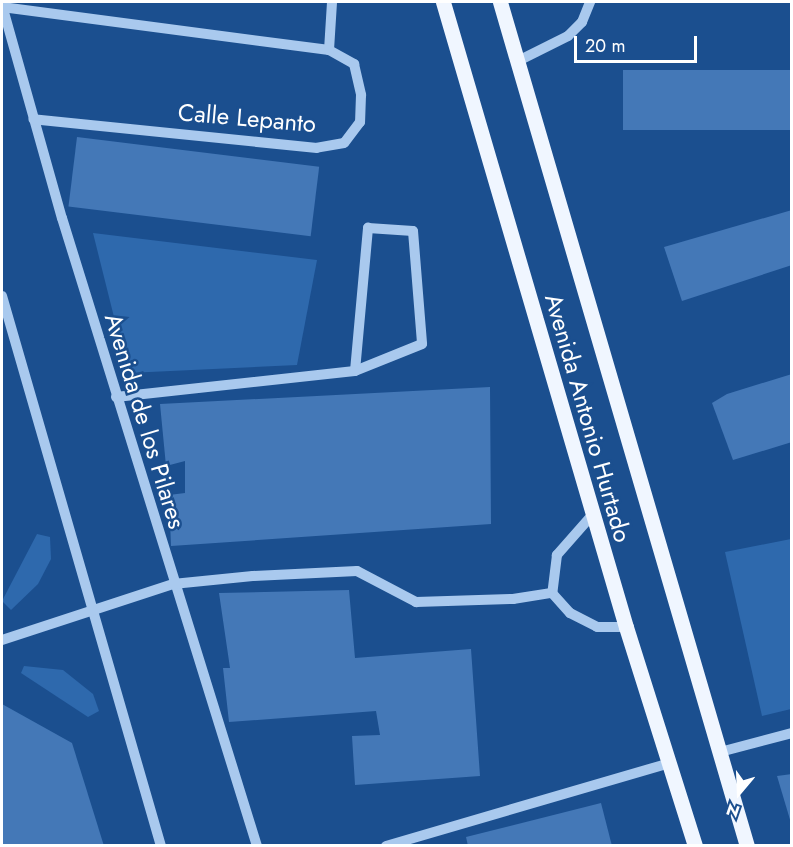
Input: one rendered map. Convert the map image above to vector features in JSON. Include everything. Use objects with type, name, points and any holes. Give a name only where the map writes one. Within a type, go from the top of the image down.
[{"type":"main road","name":"Avenida Antonio Hurtado","points":[[443,2],[626,627],[695,846]]},
{"type":"main road","name":"Avenida Antonio Hurtado","points":[[500,2],[747,846]]},
{"type":"street","points":[[329,50],[332,2]]},
{"type":"street","points":[[518,61],[568,36],[582,22],[590,2]]},
{"type":"street","name":"Calle Lepanto","points":[[2,6],[329,50],[354,64],[361,95],[360,122],[344,143],[317,148],[33,119]]},
{"type":"street","name":"Avenida de los Pilares","points":[[2,6],[33,119],[116,397],[257,846]]},
{"type":"street","points":[[116,397],[355,371],[422,344],[413,231],[368,228],[355,371]]},
{"type":"street","points":[[2,296],[162,846]]},
{"type":"street","points":[[593,514],[556,555],[552,593],[570,613],[592,624],[626,627]]},
{"type":"street","points":[[2,640],[94,612],[173,584],[357,571],[416,602],[513,599],[552,593]]},
{"type":"street","points":[[720,752],[792,733]]},
{"type":"street","points":[[386,846],[669,763]]},
{"type":"shaded area","points":[[93,233],[317,260],[297,365],[128,373]]},
{"type":"shaded area","points":[[37,534],[50,537],[51,559],[38,584],[11,610],[2,601]]},
{"type":"shaded area","points":[[791,539],[791,709],[762,716],[725,552]]},
{"type":"shaded area","points":[[24,666],[63,670],[93,694],[99,711],[88,717],[21,673]]},
{"type":"building","points":[[623,70],[792,70],[792,130],[623,130]]},
{"type":"building","points":[[77,137],[319,167],[311,236],[68,206]]},
{"type":"building","points":[[792,210],[792,265],[682,301],[664,247]]},
{"type":"building","points":[[792,374],[792,442],[733,460],[712,403],[727,394]]},
{"type":"building","points":[[490,387],[491,524],[171,546],[169,495],[185,493],[185,461],[166,466],[160,404]]},
{"type":"building","points":[[349,590],[355,658],[471,649],[480,776],[355,785],[352,736],[380,735],[376,711],[229,722],[223,668],[230,668],[219,593]]},
{"type":"building","points":[[2,704],[72,743],[104,846],[2,846]]},
{"type":"building","points":[[792,774],[792,823],[791,823],[777,776]]},
{"type":"building","points":[[601,803],[612,846],[468,846],[466,837]]}]
